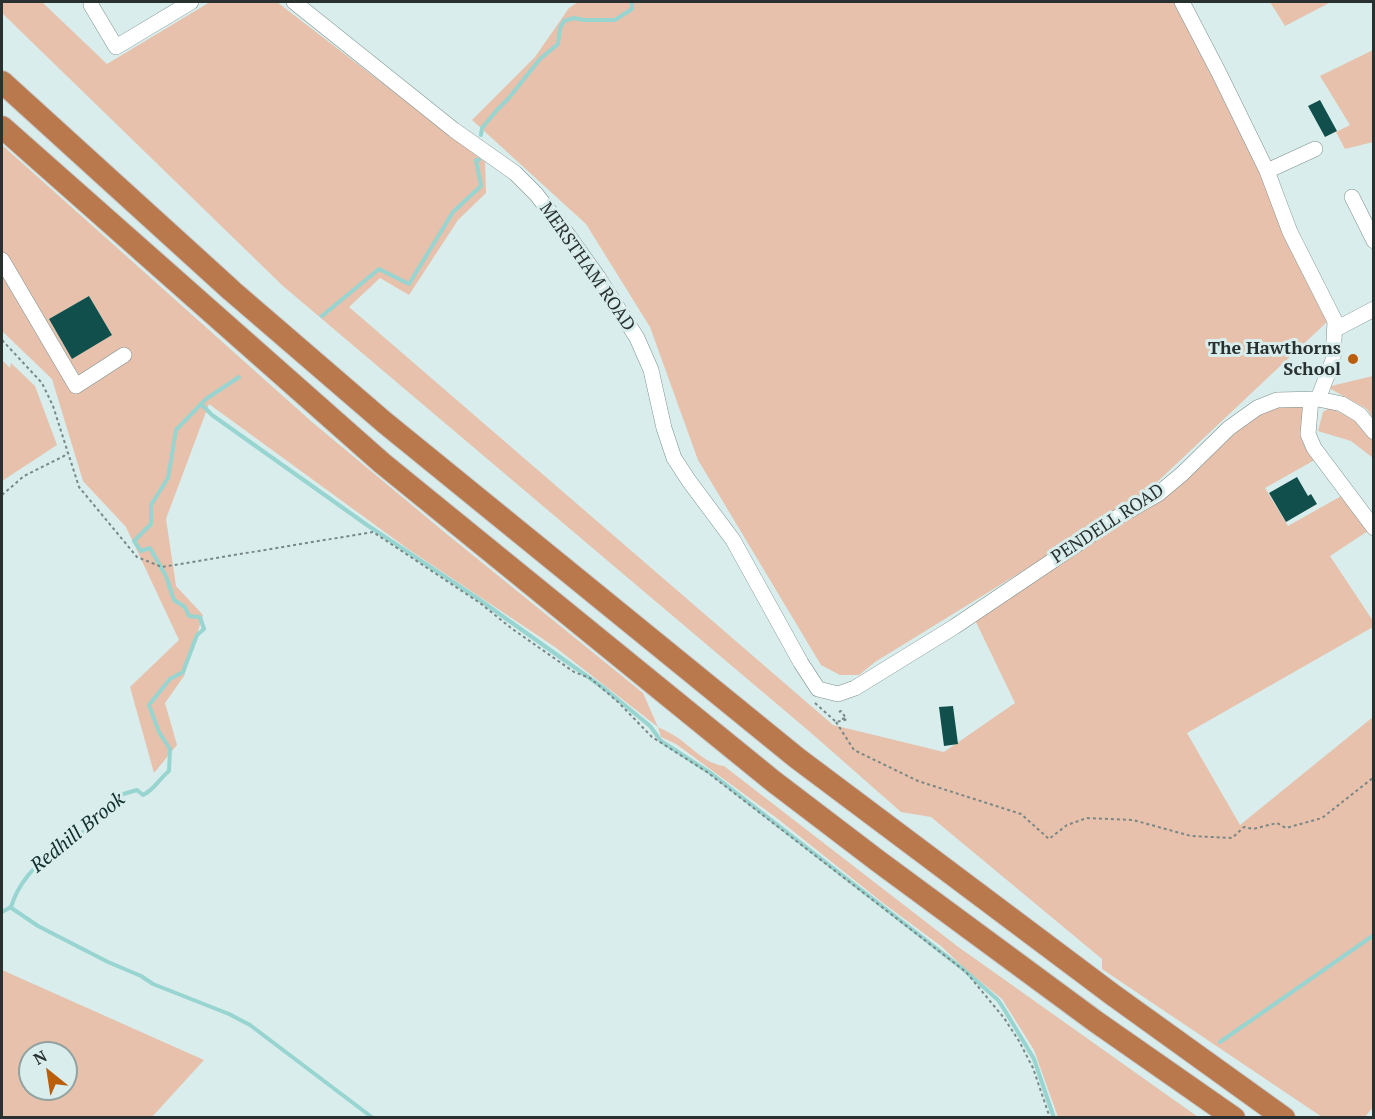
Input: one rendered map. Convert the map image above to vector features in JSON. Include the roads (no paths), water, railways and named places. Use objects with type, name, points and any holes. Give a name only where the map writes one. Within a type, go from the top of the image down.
[{"type":"highway","points":[[2,82],[223,284],[360,402],[797,758],[1113,995],[1284,1118]]},
{"type":"highway","points":[[2,127],[382,463],[773,781],[1095,1021],[1234,1118]]},
{"type":"street","name":"MERSTHAM ROAD","points":[[294,2],[454,130],[515,173],[536,194],[598,277],[638,338],[651,370],[664,428],[674,458],[733,540],[801,663],[819,689],[838,694]]},
{"type":"street","points":[[1182,2],[1267,171],[1290,232],[1335,321],[1336,329],[1332,344],[1333,360],[1314,399],[1308,435],[1314,448],[1374,528]]},
{"type":"street","points":[[91,5],[116,47],[181,4]]},
{"type":"street","points":[[1267,171],[1315,149]]},
{"type":"street","points":[[1352,197],[1374,241]]},
{"type":"street","points":[[2,260],[76,386],[124,355]]},
{"type":"street","points":[[1336,329],[1374,309]]},
{"type":"street","name":"PENDELL ROAD","points":[[838,694],[855,688],[954,627],[1116,518],[1158,494],[1244,416],[1257,408],[1277,400],[1314,399],[1342,404],[1360,415],[1374,432]]},
{"type":"waterway","name":"Redhill Brook","points":[[481,135],[482,128],[540,59],[558,44],[560,28],[564,21],[574,18],[615,20],[632,9],[632,2]]},
{"type":"waterway","name":"Redhill Brook","points":[[322,316],[379,269],[409,284],[453,212],[481,186],[476,160],[479,160]]},
{"type":"waterway","name":"Redhill Brook","points":[[2,912],[11,907],[27,877],[65,839],[72,840],[88,829],[90,822],[108,814],[109,804],[120,795],[137,790],[143,795],[169,771],[170,749],[159,732],[149,705],[170,679],[183,672],[197,635],[204,629],[200,617],[189,616],[185,607],[174,600],[166,576],[150,548],[141,551],[134,541],[151,524],[151,505],[168,478],[176,430],[206,399],[239,377]]},
{"type":"waterway","points":[[201,404],[212,415],[367,525],[477,598],[605,689],[650,726],[661,741],[712,774],[963,969],[998,1000],[1004,1009],[1034,1059],[1054,1118]]},
{"type":"waterway","points":[[10,907],[38,926],[108,962],[141,976],[153,984],[229,1014],[250,1025],[373,1118]]},
{"type":"waterway","points":[[1220,1042],[1374,935]]},
{"type":"place","name":"The Hawthorns School","points":[[1353,359]]}]
